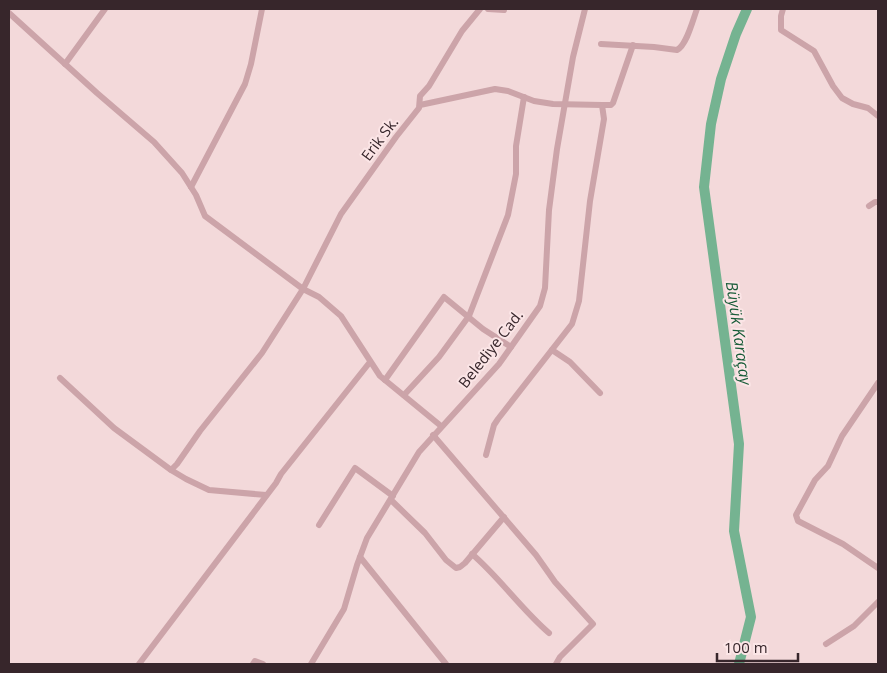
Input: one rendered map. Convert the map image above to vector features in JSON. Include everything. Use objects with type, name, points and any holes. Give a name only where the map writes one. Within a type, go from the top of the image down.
[{"type":"street","points":[[65,64],[105,9]]},
{"type":"street","points":[[191,187],[245,84],[262,9]]},
{"type":"street","name":"Erik Sk.","points":[[171,470],[262,353],[303,289],[341,214],[396,137],[420,108],[420,96],[429,86],[462,31],[480,9]]},
{"type":"street","points":[[488,9],[504,9]]},
{"type":"street","name":"Belediye Cad.","points":[[314,663],[344,609],[367,538],[419,452],[499,364],[540,306],[545,288],[549,210],[565,105],[584,9]]},
{"type":"street","points":[[601,44],[681,49],[697,9]]},
{"type":"street","points":[[783,9],[781,16],[782,30],[814,51],[836,92],[847,101],[868,108],[878,116]]},
{"type":"street","points":[[9,13],[154,142],[182,173],[205,216],[303,289],[319,297],[341,316],[380,376],[441,426]]},
{"type":"street","points":[[420,105],[495,89],[508,91],[544,103],[611,105],[633,45]]},
{"type":"street","points":[[404,394],[439,357],[469,316],[508,215],[516,174],[516,146],[524,97]]},
{"type":"street","points":[[486,455],[494,425],[572,324],[579,302],[590,201],[604,119],[602,105]]},
{"type":"street","points":[[869,206],[878,202]]},
{"type":"street","points":[[385,380],[444,297],[483,328],[511,347]]},
{"type":"street","points":[[552,350],[570,362],[600,393]]},
{"type":"street","points":[[139,664],[281,474],[370,362]]},
{"type":"street","points":[[60,378],[114,428],[171,470],[209,490],[266,495]]},
{"type":"street","points":[[878,383],[842,436],[828,466],[815,480],[796,516],[798,521],[843,544],[878,568]]},
{"type":"street","points":[[433,435],[536,555],[555,582],[593,624],[560,657],[556,664]]},
{"type":"street","points":[[319,525],[355,468],[392,498],[425,533],[451,565],[456,568],[460,567],[488,538],[504,518]]},
{"type":"street","points":[[472,554],[485,565],[520,605],[549,633]]},
{"type":"street","points":[[360,557],[446,664]]},
{"type":"street","points":[[826,644],[854,626],[878,602]]},
{"type":"street","points":[[253,664],[255,661],[263,664]]},
{"type":"waterway","name":"Büyük Karaçay","points":[[739,664],[751,617],[734,531],[739,444],[704,187],[711,124],[721,79],[736,34],[747,9]]}]
